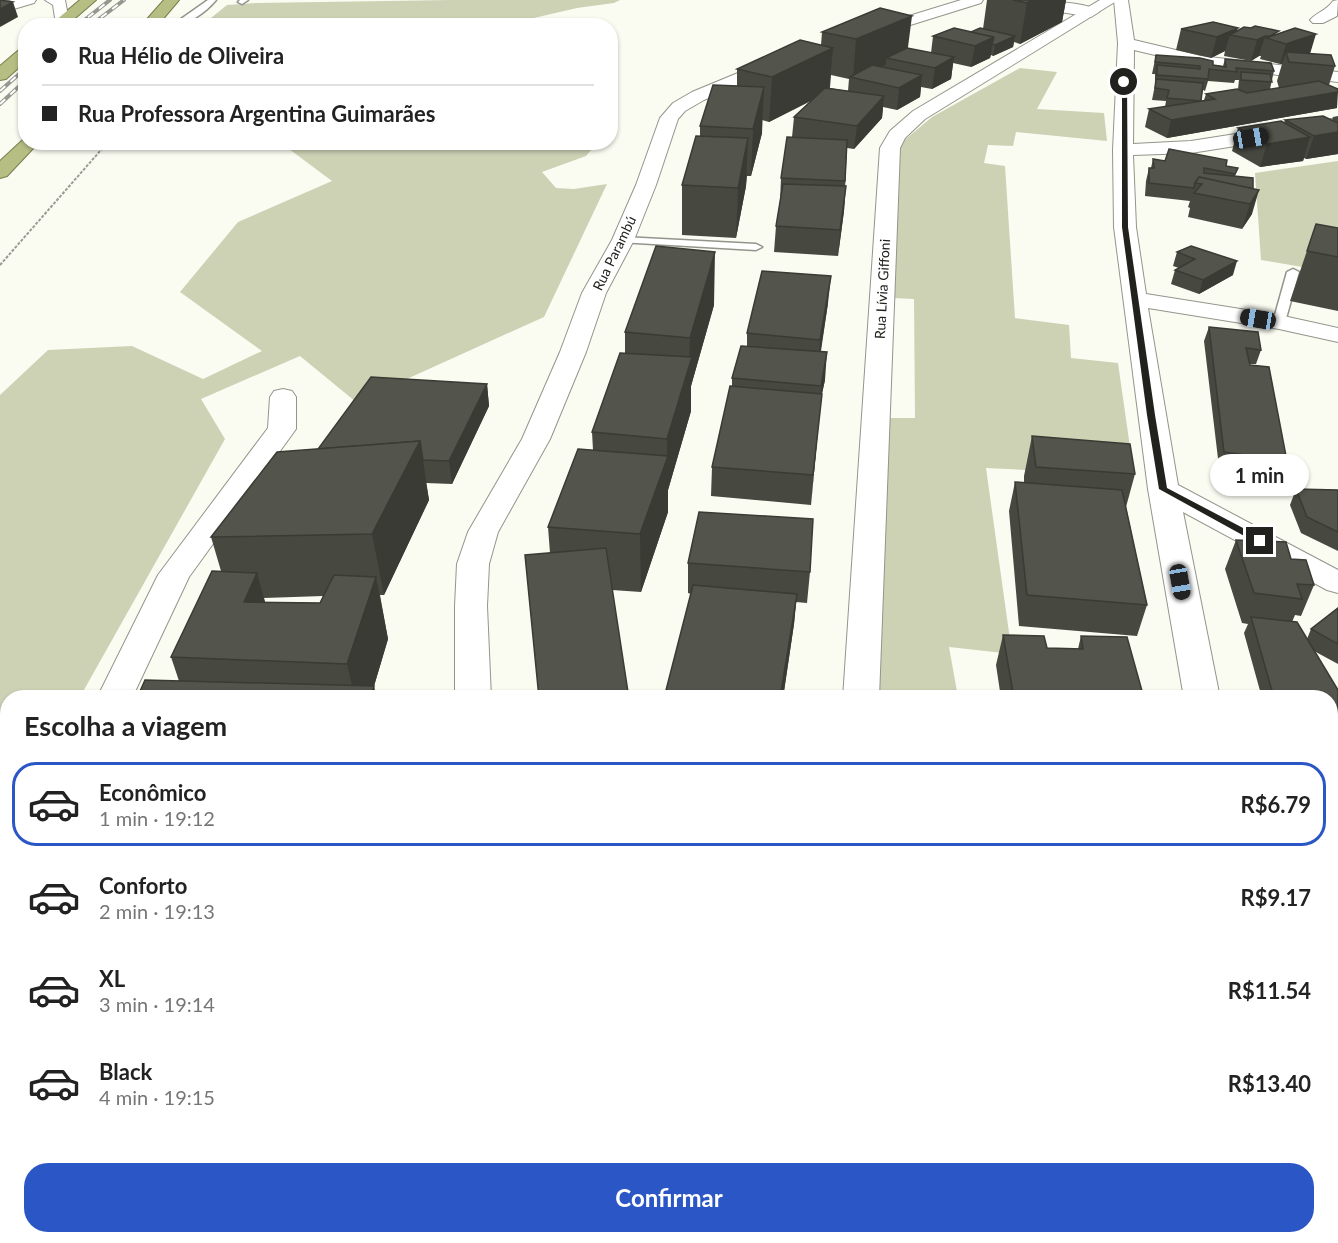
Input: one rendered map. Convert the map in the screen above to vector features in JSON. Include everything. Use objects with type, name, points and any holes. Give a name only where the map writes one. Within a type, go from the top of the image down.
[{"type":"highway","points":[[65,18],[89,0]]},
{"type":"highway","points":[[155,18],[172,0]]},
{"type":"highway","points":[[0,63],[18,51]]},
{"type":"highway","points":[[0,75],[18,59]]},
{"type":"highway","points":[[0,172],[22,150]]},
{"type":"street","points":[[0,8],[24,1],[38,0]]},
{"type":"street","points":[[52,0],[60,3],[58,18]]},
{"type":"street","points":[[849,38],[976,0]]},
{"type":"street","points":[[1012,0],[1091,12]]},
{"type":"street","name":"Rua Lívia Giffoni","points":[[861,690],[890,148],[897,135],[919,115],[1111,0]]},
{"type":"street","points":[[1121,0],[1126,43],[1123,150],[1125,227],[1163,489],[1201,690]]},
{"type":"street","points":[[1318,20],[1332,13],[1338,4]]},
{"type":"street","points":[[1126,43],[1201,61],[1338,77]]},
{"type":"street","name":"Rua Parambú","points":[[473,690],[471,606],[473,564],[483,532],[536,439],[573,352],[594,293],[623,240],[646,185],[669,118],[679,107],[698,96],[774,62],[804,52]]},
{"type":"street","points":[[1123,150],[1191,147],[1338,124]]},
{"type":"street","points":[[1134,299],[1279,322],[1338,335]]},
{"type":"street","points":[[118,690],[174,574],[282,429],[283,397]]},
{"type":"street","points":[[1163,489],[1338,583]]},
{"type":"lane","points":[[188,18],[212,0]]},
{"type":"lane","points":[[623,240],[756,247]]},
{"type":"lane","points":[[1279,322],[1293,272]]},
{"type":"path","points":[[0,265],[101,150]]},
{"type":"green space","points":[[620,0],[534,18],[211,18],[227,5]]},
{"type":"green space","points":[[1020,68],[1057,72],[1037,109],[1104,113],[1107,141],[1016,132],[1013,146],[988,145],[984,163],[1005,166],[1015,318],[1069,325],[1071,358],[1118,363],[1134,475],[986,468],[1012,654],[949,647],[957,690],[876,690],[889,418],[915,418],[914,299],[892,298],[901,143],[932,117]]},
{"type":"green space","points":[[290,150],[591,150],[586,156],[542,172],[556,188],[574,189],[607,184],[544,317],[356,402],[300,356],[201,399],[225,439],[84,690],[0,690],[0,395],[48,350],[132,346],[203,379],[262,351],[180,292],[238,222],[332,181]]},
{"type":"green space","points":[[1338,161],[1338,273],[1261,260],[1255,173]]},
{"type":"building","points":[[0,0],[13,2],[0,9]]},
{"type":"building","points":[[1013,0],[1032,0],[1027,3]]},
{"type":"building","points":[[880,8],[912,16],[856,39],[822,32]]},
{"type":"building","points":[[1213,22],[1238,28],[1217,37],[1181,29]]},
{"type":"building","points":[[1255,26],[1279,31],[1257,40],[1230,35],[1244,27]]},
{"type":"building","points":[[954,28],[994,37],[975,46],[933,36]]},
{"type":"building","points":[[980,28],[1015,36],[995,45],[992,44],[994,37],[971,32]]},
{"type":"building","points":[[1295,28],[1316,34],[1286,44],[1266,38]]},
{"type":"building","points":[[800,40],[833,48],[772,77],[737,69]]},
{"type":"building","points":[[907,48],[954,57],[935,68],[886,58]]},
{"type":"building","points":[[1286,52],[1331,55],[1335,66],[1289,62]]},
{"type":"building","points":[[1156,55],[1200,58],[1213,61],[1213,65],[1226,67],[1225,59],[1271,63],[1274,71],[1236,68],[1237,72],[1209,69],[1208,79],[1157,75],[1157,65],[1200,69],[1200,66],[1155,62]]},
{"type":"building","points":[[872,65],[922,75],[899,88],[850,77]]},
{"type":"building","points":[[1241,72],[1270,74],[1272,82],[1241,80]]},
{"type":"building","points":[[1156,79],[1203,83],[1201,101],[1167,98],[1169,90],[1155,88]]},
{"type":"building","points":[[1319,81],[1338,89],[1338,92],[1171,120],[1149,109],[1215,99],[1206,94],[1237,89],[1247,93]]},
{"type":"building","points":[[713,85],[764,87],[753,129],[700,126]]},
{"type":"building","points":[[825,88],[884,96],[857,126],[794,117]]},
{"type":"building","points":[[1323,116],[1338,123],[1338,132],[1314,136],[1285,120]]},
{"type":"building","points":[[1281,121],[1310,137],[1267,144],[1238,128]]},
{"type":"building","points":[[696,136],[748,138],[738,188],[682,185]]},
{"type":"building","points":[[787,137],[847,140],[845,181],[781,178]]},
{"type":"building","points":[[1169,149],[1227,160],[1226,166],[1238,168],[1235,174],[1204,168],[1204,173],[1253,178],[1253,189],[1199,177],[1194,188],[1149,183],[1149,168],[1154,168],[1153,159],[1165,161]]},
{"type":"building","points":[[1199,177],[1259,190],[1250,204],[1194,193],[1202,184],[1195,183]]},
{"type":"building","points":[[783,184],[846,186],[840,230],[776,226]]},
{"type":"building","points":[[1316,224],[1338,228],[1338,257],[1307,251]]},
{"type":"building","points":[[656,246],[715,252],[690,338],[625,332]]},
{"type":"building","points":[[1191,246],[1237,261],[1203,280],[1175,270],[1195,259],[1177,252]]},
{"type":"building","points":[[762,271],[831,276],[820,340],[747,333]]},
{"type":"building","points":[[1209,327],[1258,332],[1261,350],[1246,348],[1250,365],[1269,367],[1287,461],[1224,452]]},
{"type":"building","points":[[741,346],[827,352],[821,386],[732,378]]},
{"type":"building","points":[[620,353],[692,357],[667,439],[592,432]]},
{"type":"building","points":[[371,377],[487,384],[449,461],[423,460],[420,441],[318,449]]},
{"type":"building","points":[[730,386],[822,394],[813,475],[712,467]]},
{"type":"building","points":[[1032,436],[1130,444],[1135,474],[1036,467]]},
{"type":"building","points":[[420,441],[372,534],[211,537],[277,452]]},
{"type":"building","points":[[578,449],[668,456],[640,534],[548,527]]},
{"type":"building","points":[[1015,482],[1122,490],[1147,605],[1027,595]]},
{"type":"building","points":[[1296,489],[1338,490],[1338,532],[1307,517]]},
{"type":"building","points":[[699,512],[813,519],[810,572],[688,563]]},
{"type":"building","points":[[1236,540],[1286,542],[1291,559],[1306,560],[1314,585],[1297,584],[1302,599],[1254,593]]},
{"type":"building","points":[[606,548],[628,690],[538,690],[525,555]]},
{"type":"building","points":[[212,571],[257,573],[244,602],[320,603],[334,575],[376,577],[347,664],[171,657]]},
{"type":"building","points":[[693,585],[797,594],[781,690],[666,690]]},
{"type":"building","points":[[1338,608],[1338,644],[1311,629]]},
{"type":"building","points":[[1251,617],[1297,622],[1338,690],[1272,690]]},
{"type":"building","points":[[1003,635],[1044,636],[1047,648],[1083,649],[1081,636],[1127,637],[1142,690],[1013,690]]},
{"type":"building","points":[[145,680],[374,686],[373,690],[141,690]]},
{"type":"railway","points":[[87,18],[110,0]]},
{"type":"railway","points":[[100,18],[124,0]]},
{"type":"railway","points":[[0,91],[18,75]]},
{"type":"railway","points":[[0,104],[18,87]]},
{"type":"route","points":[[1124,82],[1125,227],[1163,489],[1260,541]]}]
